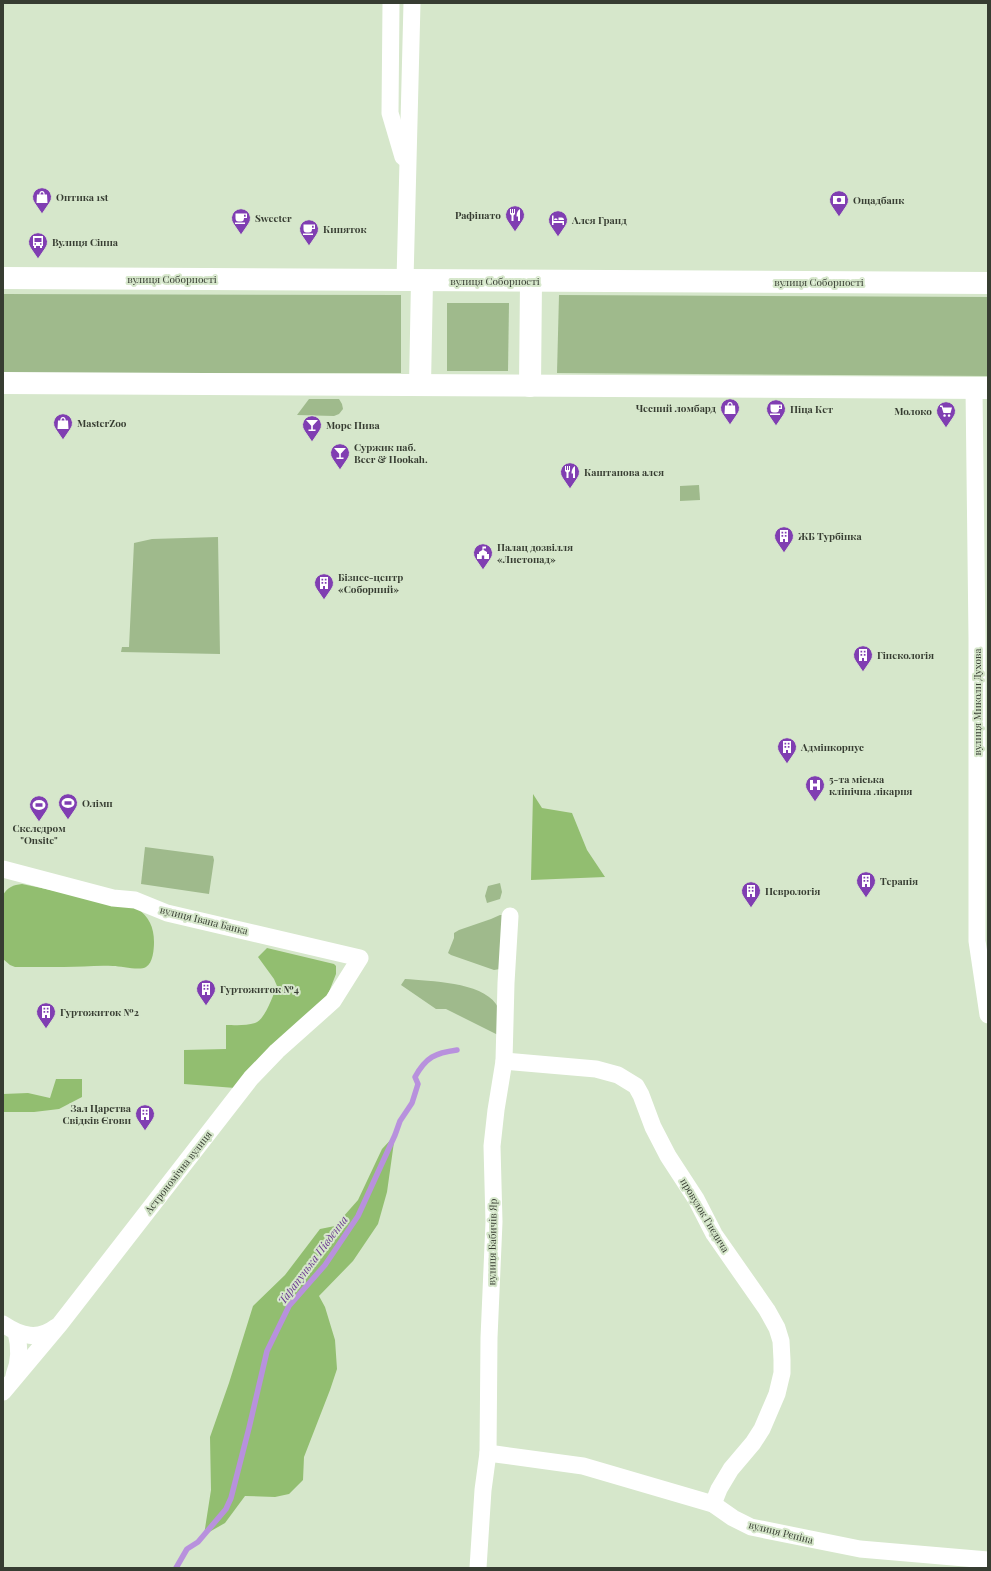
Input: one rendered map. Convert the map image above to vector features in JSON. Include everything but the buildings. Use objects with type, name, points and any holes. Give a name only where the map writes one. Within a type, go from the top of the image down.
[{"type":"main road","name":"вулиця Соборності","points":[[3,278],[988,283]]},
{"type":"main road","points":[[413,281],[420,385]]},
{"type":"main road","points":[[530,281],[530,386]]},
{"type":"main road","points":[[3,384],[981,388]]},
{"type":"street","points":[[391,3],[390,112],[408,172]]},
{"type":"street","points":[[412,3],[408,172],[413,281]]},
{"type":"street","name":"вулиця Миколи Духова","points":[[981,388],[977,640],[977,940],[988,1015]]},
{"type":"street","name":"вулиця Івана Банка","points":[[3,869],[113,898],[135,900],[167,913],[360,958]]},
{"type":"street","name":"вулиця Бабичів Яр","points":[[478,1568],[483,1490],[488,1453],[489,1338],[494,1222],[492,1146],[504,1061],[506,983],[510,916]]},
{"type":"street","name":"Астрономічна вулиця","points":[[6,1388],[60,1324],[247,1084],[276,1051],[333,1001],[360,958]]},
{"type":"street","name":"провулок Гнєдича","points":[[504,1061],[596,1069],[618,1075],[636,1086],[668,1156],[696,1199],[714,1234],[778,1328],[781,1341],[782,1373],[780,1385],[774,1401],[762,1429],[753,1443],[731,1469],[712,1504]]},
{"type":"street","points":[[9,1328],[35,1336],[51,1331],[60,1324]]},
{"type":"street","points":[[6,1388],[17,1367],[19,1353],[9,1328]]},
{"type":"street","name":"вулиця Рєпіна","points":[[488,1453],[583,1466],[712,1504],[733,1518],[751,1527],[810,1540],[860,1549],[988,1560]]},
{"type":"green space","points":[[3,294],[401,295],[401,373],[3,373]]},
{"type":"green space","points":[[559,295],[988,297],[988,376],[557,373]]},
{"type":"green space","points":[[447,303],[509,303],[508,371],[447,371]]},
{"type":"green space","points":[[309,399],[339,399],[343,409],[339,414],[334,416],[297,415]]},
{"type":"green space","points":[[699,485],[700,500],[680,501],[680,486]]},
{"type":"green space","points":[[218,537],[220,654],[121,652],[122,647],[129,647],[134,543],[152,539]]},
{"type":"green space","points":[[533,794],[542,808],[572,813],[587,850],[605,877],[531,880]]},
{"type":"green space","points":[[145,847],[213,856],[214,860],[209,894],[141,884]]},
{"type":"green space","points":[[500,883],[502,892],[500,899],[487,903],[485,896],[488,886]]},
{"type":"green space","points":[[22,884],[137,908],[145,915],[152,927],[154,948],[153,956],[150,962],[146,967],[139,969],[116,966],[15,967],[10,965],[3,959],[3,895],[11,887]]},
{"type":"green space","points":[[500,915],[505,915],[500,969],[494,970],[448,953],[454,938],[454,933]]},
{"type":"green space","points":[[267,948],[334,964],[336,966],[336,974],[327,997],[235,1088],[184,1084],[184,1050],[226,1049],[226,1025],[251,1024],[259,1021],[262,1017],[277,986],[274,979],[258,957]]},
{"type":"green space","points":[[405,979],[454,984],[479,991],[489,997],[498,1008],[501,1020],[502,1037],[446,1009],[436,1009],[401,985]]},
{"type":"green space","points":[[56,1079],[82,1079],[82,1097],[59,1109],[34,1112],[3,1112],[3,1094],[28,1093],[50,1098]]},
{"type":"green space","points":[[395,1135],[387,1192],[378,1224],[353,1261],[319,1296],[325,1307],[335,1340],[337,1369],[304,1457],[303,1480],[289,1494],[275,1497],[245,1496],[225,1523],[204,1535],[211,1490],[210,1437],[229,1383],[253,1306],[285,1275],[320,1229],[335,1226],[358,1200],[382,1149]]},
{"type":"waterway","name":"Тарапунька Південна","points":[[176,1568],[187,1549],[198,1542],[226,1509],[231,1498],[267,1351],[289,1306],[325,1265],[358,1216],[400,1121],[412,1103],[418,1084],[415,1077],[419,1070],[427,1060],[432,1057],[457,1050]]},
{"type":"place","name":"Оптика 1st","points":[[42,214]]},
{"type":"place","name":"Ощадбанк","points":[[839,217]]},
{"type":"place","name":"Рафінато","points":[[515,232]]},
{"type":"place","name":"Sweeter","points":[[241,235]]},
{"type":"place","name":"Алея Гранд","points":[[558,237]]},
{"type":"place","name":"Кипяток","points":[[309,246]]},
{"type":"place","name":"Вулиця Сінна","points":[[38,259]]},
{"type":"place","name":"Чесний ломбард","points":[[730,425]]},
{"type":"place","name":"Піца Кет","points":[[776,426]]},
{"type":"place","name":"Молоко","points":[[946,428]]},
{"type":"place","name":"MasterZoo","points":[[63,440]]},
{"type":"place","name":"Море Пива","points":[[312,442]]},
{"type":"place","name":"Суржик паб. Beer & Hookah.","points":[[340,470]]},
{"type":"place","name":"Каштанова алея","points":[[570,489]]},
{"type":"place","name":"ЖБ Турбінка","points":[[784,553]]},
{"type":"place","name":"Палац дозвілля «Листопад»","points":[[483,570]]},
{"type":"place","name":"Бізнес-центр «Соборний»","points":[[324,600]]},
{"type":"place","name":"Гінекологія","points":[[863,672]]},
{"type":"place","name":"Адмінкорпус","points":[[787,764]]},
{"type":"place","name":"5-та міська клінічна лікарня","points":[[815,802]]},
{"type":"place","name":"Олімп","points":[[68,820]]},
{"type":"place","name":"Скеледром \"Onsite\"","points":[[39,822]]},
{"type":"place","name":"Терапія","points":[[866,898]]},
{"type":"place","name":"Неврологія","points":[[751,908]]},
{"type":"place","name":"Гуртожиток №4","points":[[206,1006]]},
{"type":"place","name":"Гуртожиток №2","points":[[46,1029]]},
{"type":"place","name":"Зал Царства Свідків Єгови","points":[[145,1131]]}]
